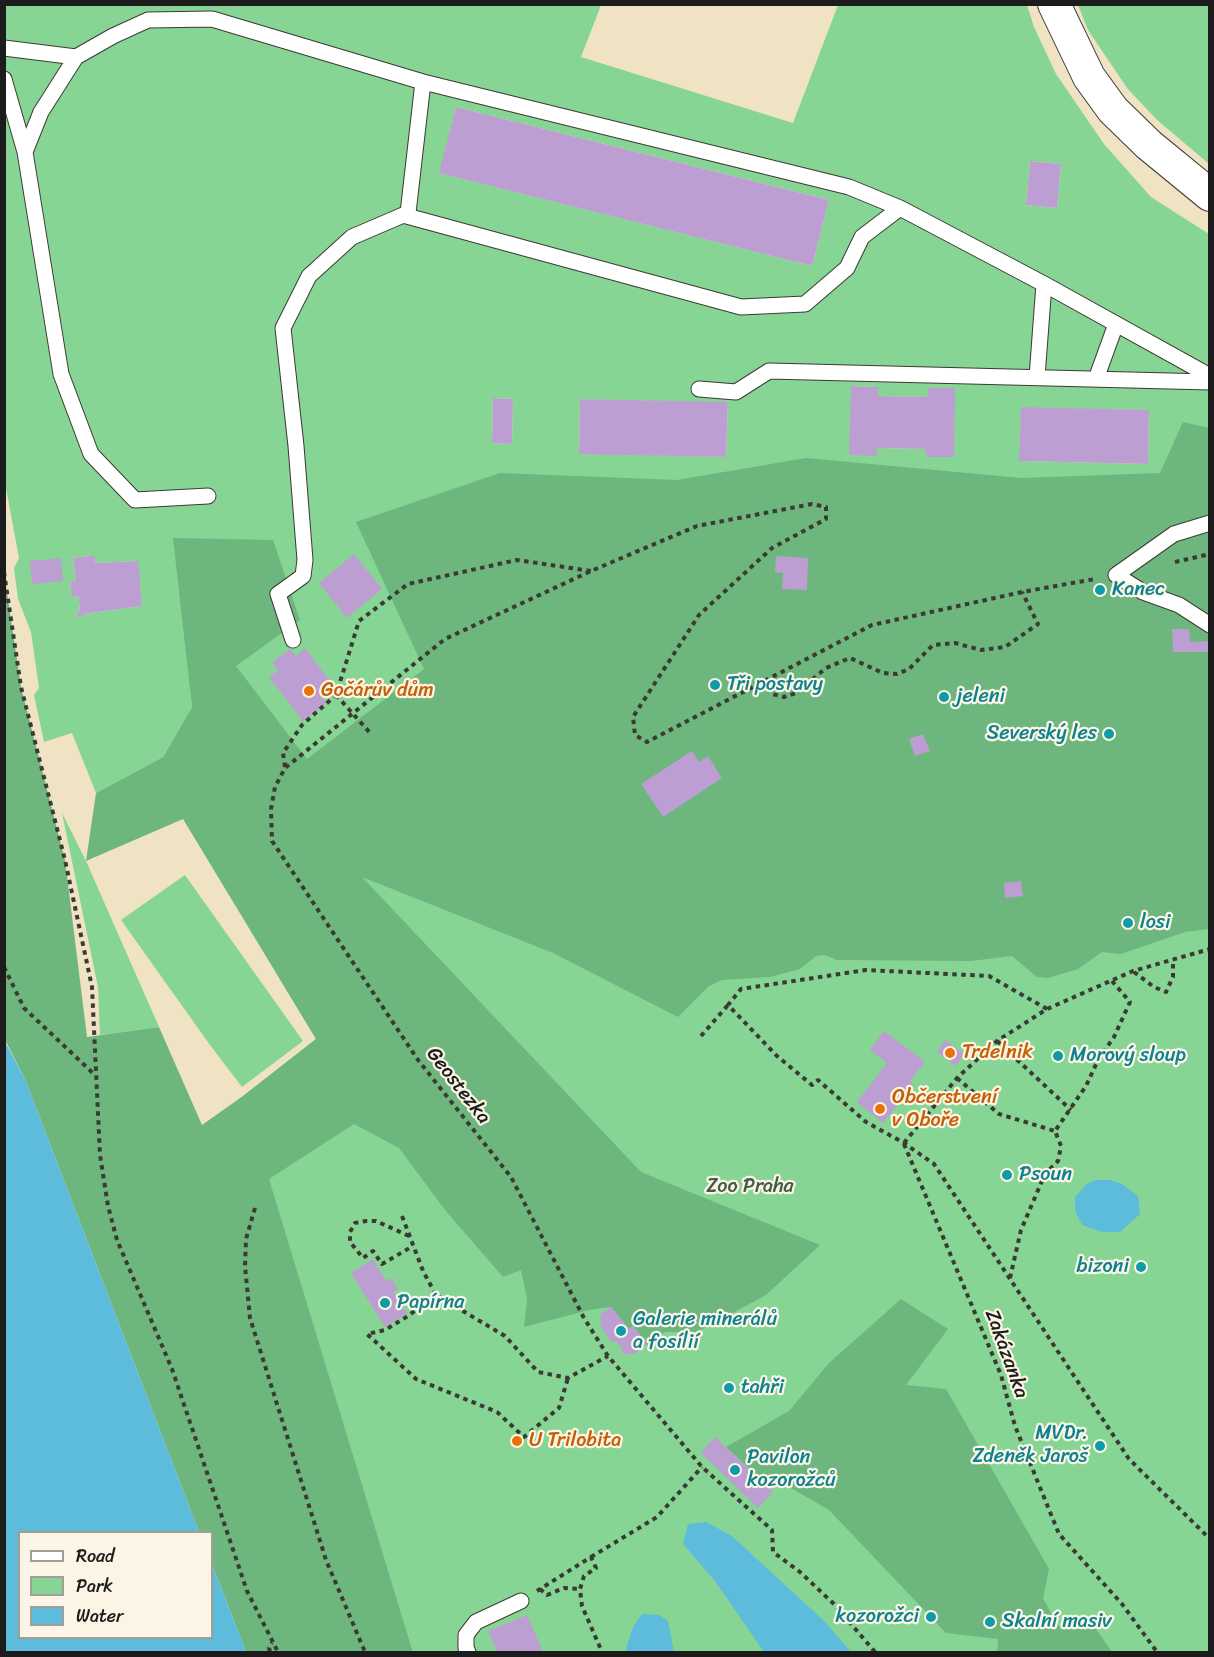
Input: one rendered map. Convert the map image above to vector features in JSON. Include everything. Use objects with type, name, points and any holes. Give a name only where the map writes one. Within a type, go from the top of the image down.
[{"type":"street","points":[[1054,4],[1089,77],[1113,110],[1149,145],[1209,195]]},
{"type":"lane","points":[[25,152],[41,112],[76,57],[148,20],[212,19],[423,82],[849,187],[900,208],[1044,284],[1209,376]]},
{"type":"lane","points":[[4,48],[76,57]]},
{"type":"lane","points":[[4,79],[25,152],[61,374],[91,454],[135,500],[208,496]]},
{"type":"lane","points":[[293,640],[278,594],[303,576],[305,560],[296,446],[283,328],[309,276],[351,237],[408,213],[423,82]]},
{"type":"lane","points":[[403,215],[741,307],[805,304],[847,268],[862,237],[900,208]]},
{"type":"lane","points":[[1037,377],[1044,284]]},
{"type":"lane","points":[[1095,380],[1116,324]]},
{"type":"lane","points":[[699,389],[736,392],[769,371],[1209,382]]},
{"type":"lane","points":[[1209,523],[1174,534],[1116,575],[1143,592],[1179,604],[1209,625]]},
{"type":"lane","points":[[468,1653],[466,1635],[476,1622],[521,1601]]},
{"type":"path","points":[[285,768],[445,639],[591,571],[697,526],[812,504],[826,507],[826,519],[772,548],[699,615],[633,717],[635,735],[647,742],[872,624],[1022,592],[1116,575]]},
{"type":"path","points":[[1168,563],[1209,554]]},
{"type":"path","points":[[285,768],[283,753],[302,725],[336,695],[359,621],[408,584],[517,560],[591,571]]},
{"type":"path","points":[[4,572],[21,687],[65,860],[92,987],[100,1155],[108,1206],[117,1240],[172,1369],[247,1591],[278,1653]]},
{"type":"path","points":[[763,680],[772,694],[784,697],[796,693],[826,668],[850,658],[883,673],[897,674],[909,669],[933,645],[955,643],[981,650],[1005,647],[1038,624],[1022,592]]},
{"type":"path","points":[[336,695],[372,735]]},
{"type":"path","name":"Geostezka","points":[[285,768],[274,787],[271,809],[272,841],[418,1060],[511,1177],[584,1318],[608,1356],[702,1467],[772,1530],[773,1552],[800,1572],[834,1604],[875,1653]]},
{"type":"path","points":[[904,1143],[957,1078],[997,1041],[1047,1009],[1133,971],[1209,949]]},
{"type":"path","points":[[1133,971],[1154,987],[1166,992],[1173,977],[1173,960]]},
{"type":"path","points":[[4,967],[24,1008],[95,1076]]},
{"type":"path","points":[[701,1036],[741,989],[866,970],[989,976],[1047,1009]]},
{"type":"path","points":[[1055,1131],[1086,1086],[1098,1060],[1114,1037],[1130,1002],[1112,981]]},
{"type":"path","points":[[728,1005],[777,1056],[812,1085],[818,1080],[866,1122],[904,1143],[934,1164],[1129,1459],[1209,1539]]},
{"type":"path","points":[[997,1041],[1071,1110]]},
{"type":"path","points":[[957,1078],[999,1114],[1055,1131]]},
{"type":"path","points":[[1009,1279],[1021,1230],[1045,1174],[1059,1161],[1061,1146],[1055,1131]]},
{"type":"path","name":"Zakázanka","points":[[904,1143],[1001,1375],[1015,1426],[1059,1534],[1122,1604],[1156,1653]]},
{"type":"path","points":[[255,1208],[246,1239],[245,1266],[250,1318],[326,1560],[365,1653]]},
{"type":"path","points":[[402,1216],[423,1271],[436,1295],[505,1336],[538,1372],[568,1378],[608,1356]]},
{"type":"path","points":[[410,1236],[376,1221],[366,1221],[356,1223],[350,1232],[350,1242],[363,1258],[373,1251],[382,1264],[413,1245]]},
{"type":"path","points":[[436,1295],[385,1330],[368,1334],[416,1379],[497,1412],[524,1437],[559,1408],[568,1378]]},
{"type":"path","points":[[521,1601],[657,1517],[702,1467]]},
{"type":"path","points":[[591,1557],[596,1568],[584,1576],[580,1589],[582,1606],[602,1653]]},
{"type":"path","points":[[540,1589],[547,1595],[564,1588],[580,1589]]},
{"type":"path","points":[[270,1653],[269,1648],[272,1643]]},
{"type":"green space","name":"Zoo Praha","points":[[4,5],[601,5],[581,57],[793,123],[838,5],[1027,5],[1034,27],[1056,74],[1104,144],[1151,197],[1209,234],[1209,1652],[413,1652],[243,1096],[316,1039],[183,818],[268,782],[178,567],[192,707],[163,757],[96,793],[72,733],[44,742],[34,695],[39,688],[31,632],[18,599],[14,568],[19,558],[5,483]],"holes":[[[456,107],[829,200],[812,266],[440,173]],[[1030,161],[1061,164],[1057,208],[1026,205]],[[851,386],[878,387],[878,396],[927,397],[928,388],[955,388],[926,449],[877,448]],[[493,398],[513,399],[512,444],[492,443]],[[580,399],[728,403],[726,457],[579,453]],[[1021,408],[1149,410],[1148,464],[1020,461]],[[93,555],[95,563],[137,561],[142,606],[83,614],[78,617],[77,611],[80,610],[78,596],[72,597],[70,581],[76,580],[73,558]]]},
{"type":"green space","points":[[1078,5],[1209,5],[1209,164],[1156,119],[1127,88],[1088,30]]},
{"type":"green space","points":[[1183,422],[1209,428],[1209,929],[1185,932],[1121,954],[1102,952],[1078,969],[1048,978],[1037,977],[1012,956],[971,961],[837,960],[825,955],[816,956],[800,969],[770,977],[722,980],[709,986],[678,1017],[553,953],[362,877],[641,1172],[820,1245],[766,1295],[697,1332],[666,1332],[657,1336],[649,1347],[633,1326],[629,1329],[611,1307],[589,1310],[524,1327],[527,1299],[521,1270],[503,1277],[445,1210],[399,1148],[354,1124],[269,1179],[413,1652],[246,1652],[213,1567],[213,1531],[199,1531],[25,1079],[5,1040],[4,572],[21,687],[65,860],[87,1037],[159,1027],[202,1125],[316,1039],[183,819],[86,861],[96,793],[163,757],[192,707],[173,538],[273,540],[300,620],[236,666],[307,759],[424,669],[356,522],[500,473],[677,480],[806,458],[1021,478],[1160,473]]},
{"type":"green space","points":[[62,813],[86,861],[159,1027],[100,1035],[98,987]]},
{"type":"green space","points":[[185,875],[303,1041],[242,1087],[121,920]]},
{"type":"green space","points":[[901,1299],[948,1329],[906,1385],[946,1389],[1049,1569],[1043,1598],[1058,1626],[1092,1623],[1112,1652],[997,1652],[998,1639],[946,1633],[829,1510],[775,1479],[769,1487],[726,1447],[789,1411],[829,1363]]},
{"type":"water","points":[[4,1040],[25,1079],[199,1531],[18,1531],[18,1639],[213,1639],[213,1567],[246,1652],[5,1652]]},
{"type":"water","points":[[1096,1180],[1110,1180],[1122,1184],[1138,1196],[1140,1214],[1120,1232],[1102,1232],[1082,1225],[1075,1210],[1075,1197],[1087,1184]]},
{"type":"water","points":[[706,1522],[732,1536],[824,1621],[851,1652],[764,1652],[715,1581],[683,1544],[688,1524]]},
{"type":"water","points":[[642,1614],[659,1615],[668,1621],[674,1652],[626,1652],[633,1627]]},
{"type":"building","points":[[456,107],[829,200],[812,266],[439,173]]},
{"type":"building","points":[[1030,161],[1061,164],[1057,208],[1026,205]]},
{"type":"building","points":[[851,386],[878,387],[878,396],[927,397],[928,388],[955,388],[954,457],[926,457],[926,449],[877,448],[877,456],[849,455]]},
{"type":"building","points":[[493,398],[513,399],[512,444],[492,443]]},
{"type":"building","points":[[580,399],[728,402],[726,457],[579,454]]},
{"type":"building","points":[[1021,407],[1149,410],[1148,464],[1019,461]]},
{"type":"building","points":[[354,554],[382,589],[347,618],[319,583]]},
{"type":"building","points":[[94,555],[95,563],[138,561],[142,606],[83,614],[78,617],[77,611],[80,610],[78,596],[72,597],[70,581],[76,580],[73,558]]},
{"type":"building","points":[[776,556],[808,558],[807,590],[782,589],[783,573],[775,572]]},
{"type":"building","points":[[61,558],[63,581],[32,584],[30,561]]},
{"type":"building","points":[[1172,629],[1189,629],[1190,642],[1208,641],[1208,652],[1173,652]]},
{"type":"building","points":[[305,648],[332,684],[319,694],[326,703],[303,721],[269,677],[278,670],[272,662],[290,649],[296,656]]},
{"type":"building","points":[[923,734],[930,751],[915,756],[909,739]]},
{"type":"building","points":[[692,751],[699,762],[708,756],[722,778],[663,817],[641,784]]},
{"type":"building","points":[[1021,881],[1023,896],[1005,898],[1004,883]]},
{"type":"building","points":[[884,1031],[925,1062],[910,1081],[913,1084],[883,1123],[857,1102],[887,1063],[870,1050]]},
{"type":"building","name":"Trdelnik","points":[[945,1040],[964,1054],[956,1066],[937,1052]]},
{"type":"building","name":"Papírna","points":[[373,1259],[386,1281],[391,1278],[398,1289],[393,1292],[407,1313],[385,1327],[351,1273]]},
{"type":"building","name":"Galerie minerálů a fosílií","points":[[611,1307],[629,1329],[633,1326],[647,1344],[634,1354],[624,1354],[621,1350],[623,1349],[615,1341],[612,1343],[600,1325],[601,1314]]},
{"type":"building","name":"Pavilon kozorožců","points":[[715,1437],[773,1492],[758,1508],[701,1453]]},
{"type":"building","points":[[527,1615],[543,1652],[497,1652],[488,1631]]},
{"type":"place","name":"Kanec","points":[[1100,590]]},
{"type":"place","name":"Tři postavy","points":[[715,685]]},
{"type":"place","name":"Gočárův dům","points":[[309,691]]},
{"type":"place","name":"jeleni","points":[[944,697]]},
{"type":"place","name":"Severský les","points":[[1109,734]]},
{"type":"place","name":"losi","points":[[1128,923]]},
{"type":"place","name":"Trdelnik","points":[[950,1053]]},
{"type":"place","name":"Morový sloup","points":[[1058,1056]]},
{"type":"place","name":"Občerstvení v Oboře","points":[[880,1109]]},
{"type":"place","name":"Psoun","points":[[1007,1175]]},
{"type":"place","name":"bizoni","points":[[1141,1267]]},
{"type":"place","name":"Papírna","points":[[385,1303]]},
{"type":"place","name":"Galerie minerálů a fosílií","points":[[621,1331]]},
{"type":"place","name":"tahři","points":[[729,1388]]},
{"type":"place","name":"U Trilobita","points":[[517,1441]]},
{"type":"place","name":"MVDr. Zdeněk Jaroš","points":[[1100,1446]]},
{"type":"place","name":"Pavilon kozorožců","points":[[735,1470]]},
{"type":"place","name":"kozorožci","points":[[931,1617]]},
{"type":"place","name":"Skalní masiv","points":[[990,1622]]}]
